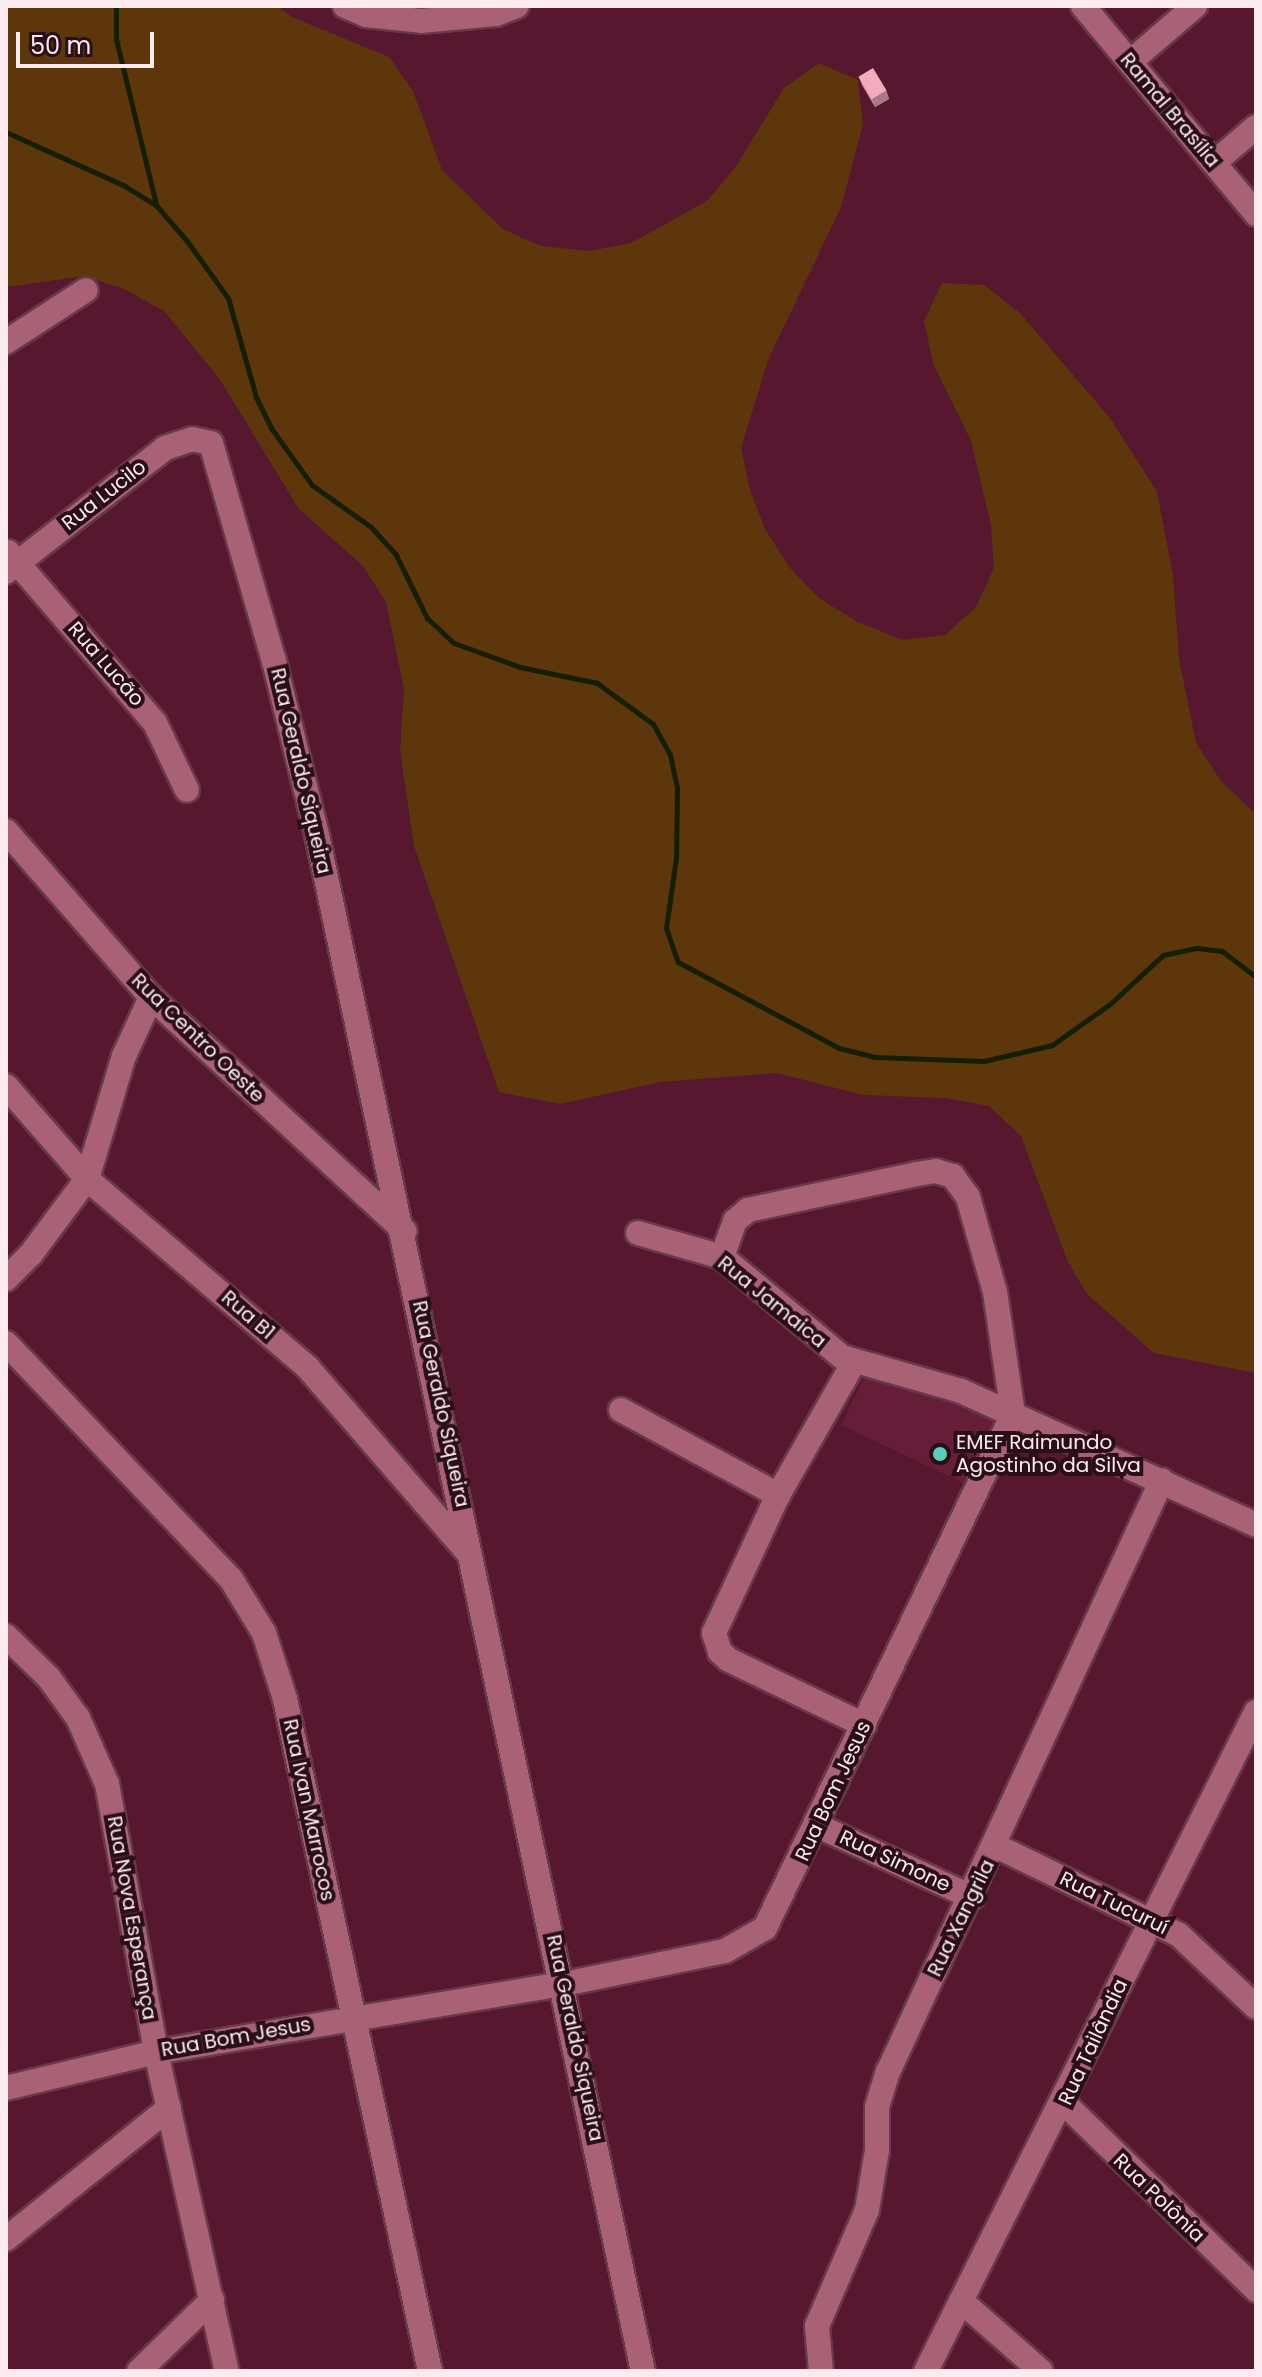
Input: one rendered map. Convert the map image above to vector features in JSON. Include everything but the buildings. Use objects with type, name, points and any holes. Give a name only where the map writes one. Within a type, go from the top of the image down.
[{"type":"street","points":[[345,6],[366,15],[421,21],[496,14],[517,6]]},
{"type":"street","name":"Ramal Brasília","points":[[1083,6],[1256,214]]},
{"type":"street","points":[[1130,62],[1195,6]]},
{"type":"street","points":[[1215,162],[1256,127]]},
{"type":"street","points":[[6,342],[86,290]]},
{"type":"street","name":"Rua Lucilo","points":[[10,562],[165,448],[192,439],[211,443]]},
{"type":"street","name":"Rua Geraldo Siqueira","points":[[211,443],[285,705],[405,1231],[643,2371]]},
{"type":"street","name":"Rua Lucão","points":[[10,562],[155,723],[187,790]]},
{"type":"street","name":"Rua Centro Oeste","points":[[6,831],[151,997],[405,1231]]},
{"type":"street","points":[[6,1279],[31,1254],[87,1179],[124,1056],[151,997]]},
{"type":"street","name":"Rua B1","points":[[6,1086],[87,1179],[308,1368],[474,1560]]},
{"type":"street","points":[[722,1257],[735,1221],[748,1210],[917,1174],[936,1171],[953,1176],[968,1197],[995,1292],[1013,1414]]},
{"type":"street","name":"Rua Jamaica","points":[[638,1233],[722,1257],[803,1328],[854,1362],[924,1377],[1162,1480],[1256,1525]]},
{"type":"street","name":"Rua Ivan Marrocos","points":[[6,1343],[196,1539],[253,1609],[285,1699],[430,2371]]},
{"type":"street","points":[[854,1362],[778,1495],[715,1625],[716,1645],[729,1660],[864,1725]]},
{"type":"street","points":[[621,1410],[778,1495]]},
{"type":"street","name":"Rua Bom Jesus","points":[[6,2088],[156,2052],[355,2015],[564,1984],[744,1944],[765,1928],[818,1826],[1013,1414]]},
{"type":"street","name":"Rua Xangrila","points":[[821,2371],[817,2326],[867,2210],[882,2089],[1162,1480]]},
{"type":"street","name":"Rua Nova Esperança","points":[[6,1636],[49,1678],[94,1748],[119,1836],[156,2052],[227,2371]]},
{"type":"street","name":"Rua Tailândia","points":[[926,2371],[1064,2103],[1151,1920],[1255,1719]]},
{"type":"street","name":"Rua Simone","points":[[818,1826],[972,1897]]},
{"type":"street","name":"Rua Tucuruí","points":[[996,1846],[1179,1935],[1256,2007]]},
{"type":"street","name":"Rua Polônia","points":[[1064,2103],[1256,2290]]},
{"type":"street","points":[[6,2239],[169,2108]]},
{"type":"street","points":[[139,2371],[212,2300]]},
{"type":"street","points":[[961,2301],[1041,2371]]},
{"type":"shaded area","points":[[6,6],[277,6],[292,17],[389,57],[413,91],[442,170],[503,229],[541,246],[589,251],[631,243],[707,201],[737,165],[784,88],[819,63],[858,80],[863,124],[841,207],[768,360],[741,448],[750,490],[765,529],[790,568],[819,598],[856,621],[902,640],[945,635],[976,607],[994,568],[991,525],[971,441],[933,363],[924,321],[942,283],[984,285],[1020,313],[1110,418],[1157,492],[1173,575],[1179,659],[1196,743],[1221,781],[1256,814],[1256,1373],[1154,1353],[1087,1294],[1068,1262],[1021,1136],[989,1106],[946,1098],[863,1095],[777,1073],[660,1082],[560,1104],[499,1092],[414,846],[400,751],[404,689],[386,602],[363,566],[299,509],[219,378],[164,311],[124,289],[85,276],[6,287]]},
{"type":"shaded area","name":"EMEF Raimundo Agostinho da Silva","points":[[864,1378],[916,1385],[997,1422],[963,1483],[841,1425]]},
{"type":"waterway","points":[[116,6],[116,39],[156,204]]},
{"type":"waterway","points":[[6,132],[125,186],[156,205],[187,241],[228,298],[256,397],[271,428],[312,485],[371,527],[396,555],[427,618],[454,643],[520,667],[597,683],[653,724],[670,755],[677,788],[676,858],[666,928],[678,962],[839,1048],[874,1057],[984,1061],[1052,1045],[1110,1004],[1163,955],[1197,948],[1222,951],[1256,977]]},
{"type":"place","name":"EMEF Raimundo Agostinho da Silva","points":[[940,1454]]}]
